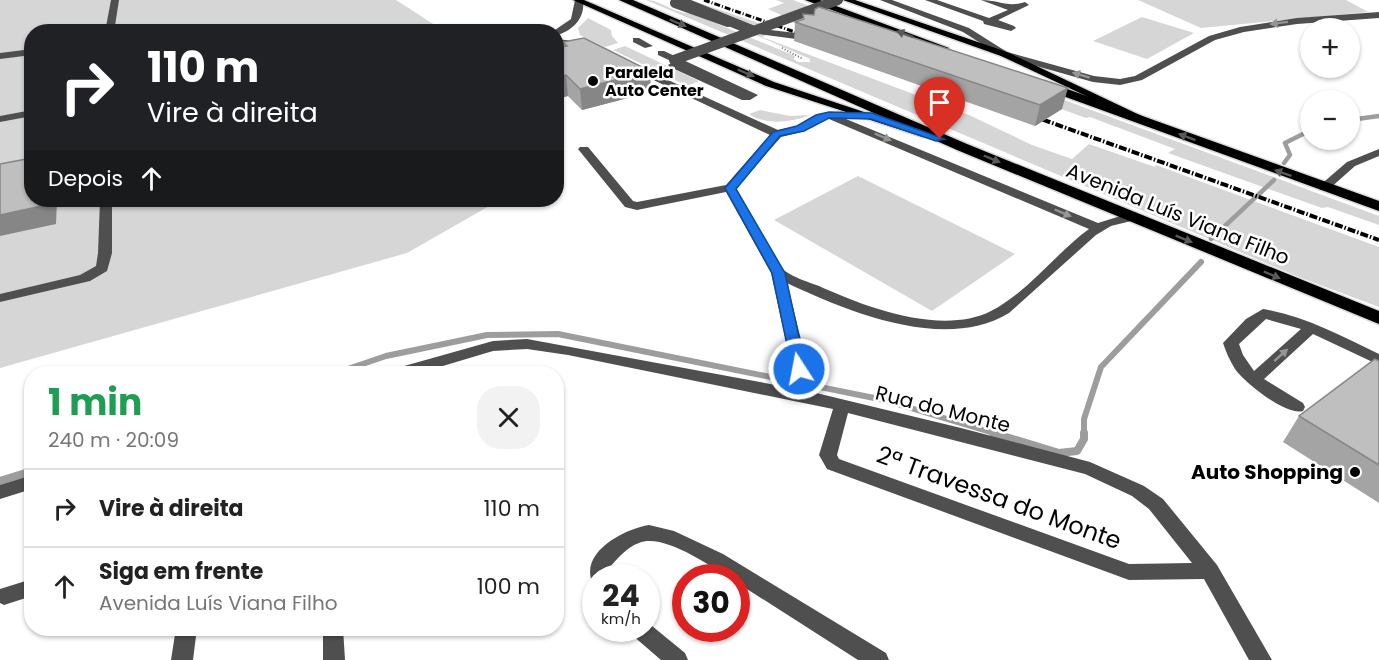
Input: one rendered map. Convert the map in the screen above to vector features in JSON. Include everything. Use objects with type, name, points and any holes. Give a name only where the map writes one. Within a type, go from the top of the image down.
[{"type":"highway","name":"Avenida Luís Viana Filho","points":[[624,0],[962,147],[1379,318]]},
{"type":"highway","points":[[810,0],[955,53]]},
{"type":"highway","points":[[1023,77],[1379,206]]},
{"type":"highway","points":[[1303,288],[1379,323]]},
{"type":"main road","points":[[847,0],[1004,54],[1157,126]]},
{"type":"main road","name":"Avenida Luís Viana Filho","points":[[578,1],[770,84],[962,147]]},
{"type":"main road","points":[[1331,189],[1379,201]]},
{"type":"street","points":[[110,24],[115,0]]},
{"type":"street","points":[[673,62],[754,31],[790,20],[838,0]]},
{"type":"street","points":[[885,0],[967,30],[1004,54],[1093,79],[1120,82],[1138,78],[1212,39],[1251,28],[1297,21],[1379,15]]},
{"type":"street","points":[[929,0],[1011,28],[967,30]]},
{"type":"street","points":[[985,0],[1016,5]]},
{"type":"street","points":[[564,29],[570,26],[579,15],[578,1]]},
{"type":"street","points":[[694,9],[728,22],[675,3],[680,1],[754,31],[796,36]]},
{"type":"street","points":[[967,30],[991,20],[1016,5]]},
{"type":"street","points":[[564,43],[588,47],[574,35],[570,26]]},
{"type":"street","points":[[636,40],[648,46]]},
{"type":"street","points":[[0,56],[24,53]]},
{"type":"street","points":[[661,53],[673,62],[746,98],[753,95],[673,62]]},
{"type":"street","points":[[623,62],[777,134],[801,129],[819,117],[829,115],[872,116]]},
{"type":"street","points":[[0,118],[24,114]]},
{"type":"street","points":[[829,115],[1099,228]]},
{"type":"street","points":[[584,149],[632,206],[644,206],[730,188],[777,134]]},
{"type":"street","points":[[1331,189],[1351,164],[1379,152]]},
{"type":"street","points":[[730,188],[778,273],[800,383]]},
{"type":"street","points":[[0,298],[85,278],[102,268],[105,253],[106,207]]},
{"type":"street","points":[[778,273],[826,297],[886,315],[950,325],[971,324],[1005,310],[1099,228],[1130,217]]},
{"type":"street","points":[[1297,407],[1253,380],[1234,359],[1231,343],[1251,322],[1263,314],[1272,314],[1310,329],[1379,360]]},
{"type":"street","points":[[1253,380],[1310,329]]},
{"type":"street","name":"Rua do Monte","points":[[422,366],[493,346],[527,344],[800,383],[842,406],[961,434],[1090,469],[1138,491],[1156,504],[1210,571],[1261,660]]},
{"type":"street","name":"2ª Travessa do Monte","points":[[842,406],[828,455],[834,464],[1128,572],[1210,571]]},
{"type":"street","points":[[0,492],[24,484]]},
{"type":"street","points":[[600,564],[621,542],[634,536],[650,533],[667,536],[743,576],[838,638],[878,660]]},
{"type":"street","points":[[4,596],[24,590]]},
{"type":"street","points":[[182,660],[186,636]]},
{"type":"street","points":[[333,636],[334,660]]},
{"type":"street","points":[[656,642],[677,660]]},
{"type":"shaded area","points":[[0,0],[396,0],[433,24],[24,24],[24,207],[488,207],[407,253],[0,368]]},
{"type":"shaded area","points":[[646,0],[658,2],[679,12],[691,13],[795,56],[794,59],[798,62],[810,62],[810,59],[676,0],[691,0],[770,27],[768,34],[762,37],[969,115],[1032,145],[1072,159],[1089,144],[1155,167],[1156,165],[1379,247],[1379,307],[1299,277]]},
{"type":"shaded area","points":[[776,0],[793,0],[1379,216],[1379,225],[1328,207],[1322,208],[1168,153],[1175,149],[919,57],[800,17],[792,20],[768,9],[784,3]]},
{"type":"shaded area","points":[[1138,0],[1346,0],[1368,12],[1300,18],[1201,28]]},
{"type":"shaded area","points":[[1142,17],[1194,33],[1147,59],[1093,41]]},
{"type":"shaded area","points":[[588,18],[611,30],[612,36],[618,43],[605,47],[580,35],[578,28]]},
{"type":"shaded area","points":[[625,46],[699,81],[687,86],[613,50]]},
{"type":"shaded area","points":[[760,110],[790,116],[811,115],[779,122],[763,120],[749,114]]},
{"type":"shaded area","points":[[858,176],[1015,254],[932,311],[774,220]]},
{"type":"building","points":[[819,7],[1068,88],[1040,105],[795,22],[804,19],[803,14],[814,15],[815,9]]},
{"type":"building","points":[[584,38],[650,71],[580,89],[564,75],[564,47],[567,46],[564,42]]},
{"type":"building","points":[[24,160],[24,207],[37,207],[0,215],[0,164]]},
{"type":"building","points":[[1375,359],[1379,361],[1379,465],[1299,416]]},
{"type":"waterway","points":[[1360,119],[1379,116]]},
{"type":"waterway","points":[[1284,163],[1290,155],[1285,143],[1300,136]]},
{"type":"waterway","points":[[1211,239],[1274,180]]},
{"type":"waterway","points":[[993,433],[1059,453],[1077,451],[1084,439],[1084,419],[1101,367],[1201,262]]},
{"type":"waterway","points":[[357,366],[386,356],[487,335],[558,334],[884,400],[997,434]]},
{"type":"waterway","points":[[0,481],[24,474]]},
{"type":"railway","points":[[704,0],[809,37]]},
{"type":"railway","points":[[1030,115],[1379,240]]},
{"type":"place","name":"Paralela Auto Center","points":[[593,81]]},
{"type":"place","name":"Auto Shopping","points":[[1355,472]]},
{"type":"route","points":[[799,369],[778,273],[730,188],[777,134],[801,129],[819,117],[844,114],[872,116],[940,139]]}]
